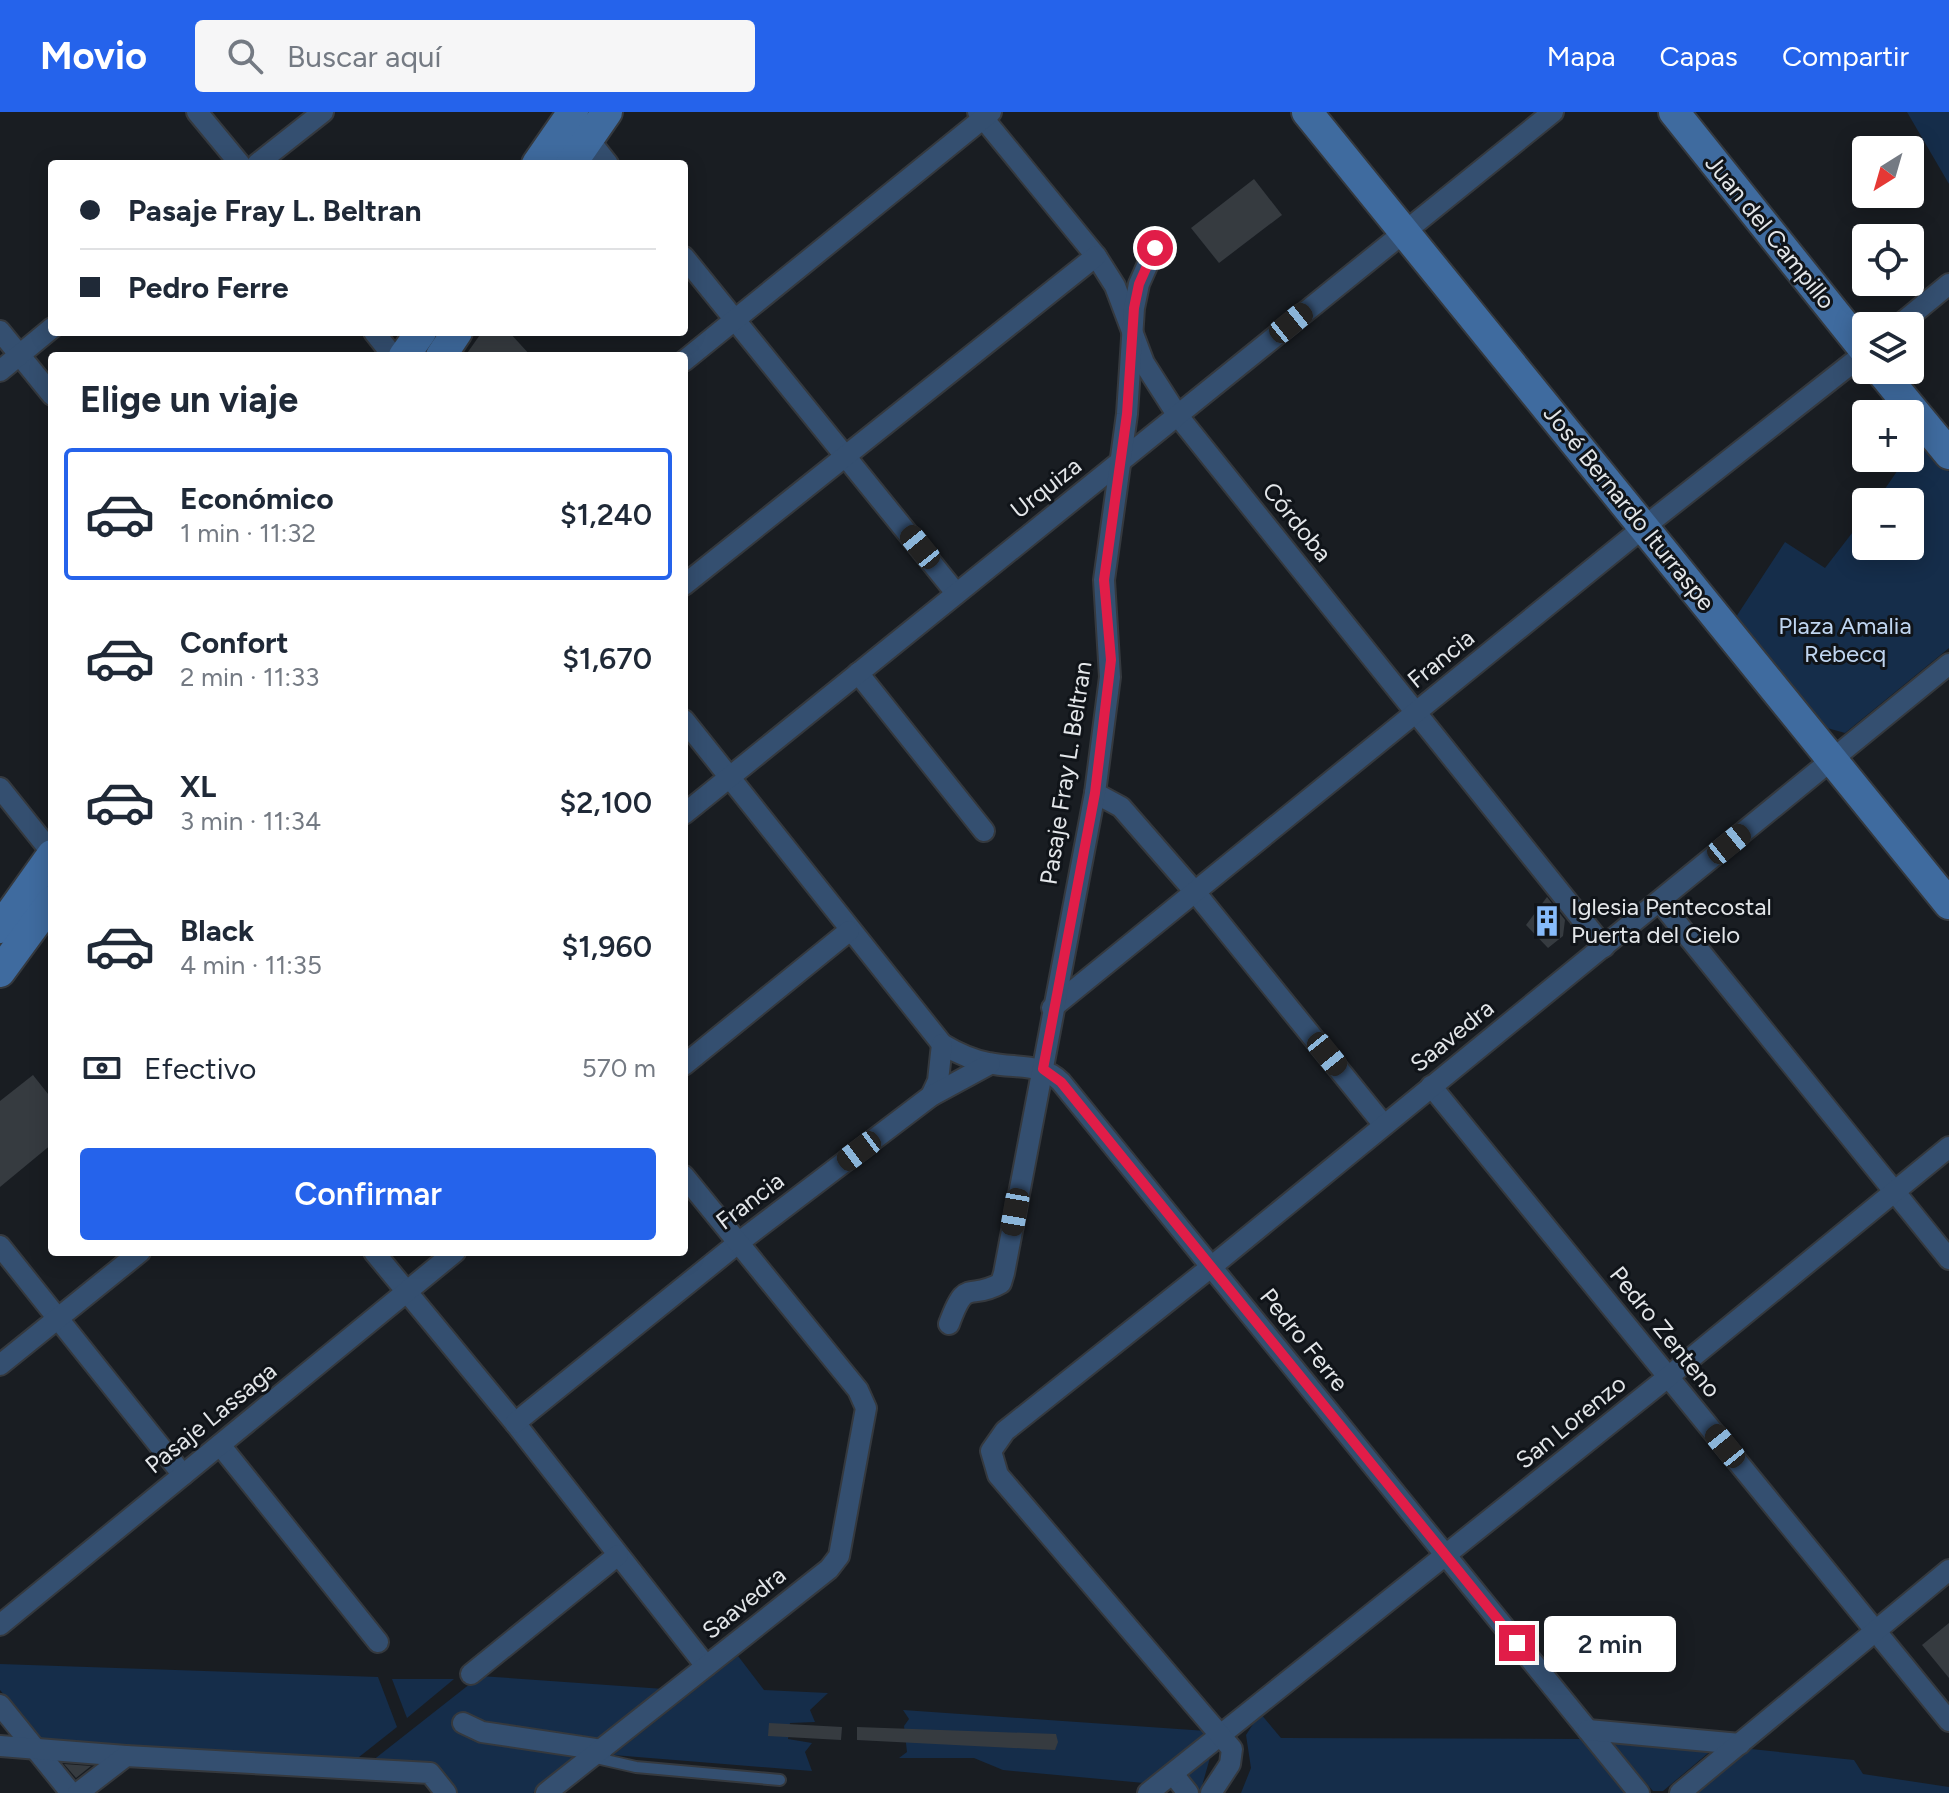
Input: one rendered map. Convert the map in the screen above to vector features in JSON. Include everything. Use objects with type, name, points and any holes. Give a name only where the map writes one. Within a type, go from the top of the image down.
[{"type":"street","points":[[197,112],[237,160]]},
{"type":"street","points":[[262,160],[323,112]]},
{"type":"street","points":[[541,160],[574,129],[607,112]]},
{"type":"street","name":"José Bernardo Iturraspe","points":[[1307,112],[1949,904]]},
{"type":"street","name":"Urquiza","points":[[688,811],[1553,112]]},
{"type":"street","name":"Juan del Campillo","points":[[1674,112],[1852,334]]},
{"type":"street","points":[[688,358],[984,114]]},
{"type":"street","name":"Córdoba","points":[[984,114],[1096,256],[1115,286],[1144,363],[1178,416],[1604,947]]},
{"type":"street","points":[[574,129],[604,160]]},
{"type":"street","name":"Pasaje Fray L. Beltran","points":[[949,1324],[958,1299],[966,1291],[992,1288],[1001,1283],[1043,1069],[1052,1008],[1095,793],[1110,677],[1104,580],[1135,335],[1134,308],[1139,284],[1155,248]]},
{"type":"street","points":[[688,582],[1096,256]]},
{"type":"street","points":[[688,262],[956,593]]},
{"type":"street","points":[[1915,312],[1949,284]]},
{"type":"street","points":[[0,331],[48,390]]},
{"type":"street","points":[[0,371],[48,331]]},
{"type":"street","points":[[377,336],[390,352]]},
{"type":"street","name":"Francia","points":[[1052,1008],[1644,527],[1852,363]]},
{"type":"street","points":[[1892,384],[1949,454]]},
{"type":"street","name":"Saavedra","points":[[1222,1734],[998,1475],[991,1451],[1005,1431],[1211,1267],[1949,664]]},
{"type":"street","points":[[858,673],[984,831]]},
{"type":"street","points":[[688,725],[942,1044],[962,1056],[990,1064],[1043,1069]]},
{"type":"street","points":[[0,788],[48,849]]},
{"type":"street","points":[[1095,793],[1121,807],[1195,892],[1383,1124]]},
{"type":"street","points":[[0,928],[48,860]]},
{"type":"street","points":[[1660,902],[1949,1259]]},
{"type":"street","points":[[0,972],[48,906]]},
{"type":"street","points":[[688,1062],[849,931]]},
{"type":"street","points":[[931,1096],[943,1060],[942,1044]]},
{"type":"street","name":"Francia","points":[[515,1423],[738,1243],[931,1096],[990,1064]]},
{"type":"street","name":"Pedro Ferre","points":[[1043,1069],[1061,1082],[1639,1793]]},
{"type":"street","name":"Pedro Zenteno","points":[[1431,1086],[1949,1721]]},
{"type":"street","name":"San Lorenzo","points":[[1148,1793],[1668,1377],[1949,1147]]},
{"type":"street","points":[[688,1181],[738,1243]]},
{"type":"street","name":"Saavedra","points":[[546,1793],[829,1569],[839,1556],[866,1408],[858,1390],[738,1243]]},
{"type":"street","points":[[0,1246],[183,1475]]},
{"type":"street","points":[[0,1365],[135,1256]]},
{"type":"street","points":[[377,1256],[515,1423],[706,1666]]},
{"type":"street","name":"Pasaje Lassaga","points":[[0,1625],[450,1256]]},
{"type":"street","points":[[220,1445],[378,1642]]},
{"type":"street","points":[[471,1674],[618,1555]]},
{"type":"street","points":[[1680,1793],[1949,1570]]},
{"type":"street","points":[[0,1705],[71,1793]]},
{"type":"street","points":[[463,1723],[482,1732],[597,1753]]},
{"type":"street","points":[[1588,1730],[1740,1744]]},
{"type":"street","points":[[1211,1793],[1230,1764],[1232,1749],[1222,1734]]},
{"type":"street","points":[[0,1746],[430,1773],[446,1793]]},
{"type":"street","points":[[78,1793],[126,1756]]},
{"type":"street","points":[[1173,1774],[1188,1793]]},
{"type":"lane","points":[[597,1753],[636,1767],[780,1780]]},
{"type":"green space","points":[[1907,112],[1949,112],[1949,184],[1924,136],[1921,136]]},
{"type":"green space","name":"Plaza Amalia Rebecq","points":[[1924,442],[1949,472],[1949,648],[1845,733],[1820,726],[1734,620],[1785,542],[1825,568],[1852,533],[1852,560],[1924,560],[1924,488],[1886,488],[1896,472],[1924,472]]},
{"type":"green space","points":[[738,1656],[764,1690],[828,1693],[810,1710],[815,1722],[790,1723],[788,1739],[812,1743],[805,1752],[812,1771],[613,1755]]},
{"type":"green space","points":[[0,1664],[378,1677],[397,1727],[354,1761],[40,1739],[0,1690]]},
{"type":"green space","points":[[480,1676],[664,1689],[533,1793],[458,1793],[435,1764],[372,1761]]},
{"type":"green space","points":[[392,1679],[454,1679],[407,1718]]},
{"type":"green space","points":[[903,1710],[1207,1731],[1144,1783],[1003,1770],[974,1758],[899,1758],[907,1752],[904,1726],[909,1719]]},
{"type":"green space","points":[[1260,1713],[1281,1738],[1585,1739],[1628,1793],[1241,1793],[1251,1768],[1246,1735]]},
{"type":"green space","points":[[1609,1740],[1713,1749],[1663,1791],[1653,1791]]},
{"type":"green space","points":[[1213,1747],[1200,1793],[1194,1793],[1180,1775]]},
{"type":"green space","points":[[1751,1749],[1854,1760],[1863,1774],[1949,1787],[1949,1793],[1693,1793]]},
{"type":"building","points":[[1254,179],[1282,215],[1219,263],[1191,228]]},
{"type":"building","points":[[479,336],[513,336],[527,352],[468,352]]},
{"type":"building","name":"Iglesia Pentecostal Puerta del Cielo","points":[[1547,897],[1565,920],[1563,936],[1548,948],[1526,925]]},
{"type":"building","points":[[33,1075],[48,1094],[48,1147],[0,1187],[0,1101]]},
{"type":"building","points":[[1949,1623],[1949,1678],[1922,1645]]},
{"type":"building","points":[[769,1723],[842,1727],[841,1740],[768,1736]]},
{"type":"building","points":[[857,1727],[1056,1734],[1058,1742],[1055,1750],[857,1740]]},
{"type":"building","points":[[64,1764],[91,1766],[76,1778]]},
{"type":"place","name":"Iglesia Pentecostal Puerta del Cielo","points":[[1547,921]]},
{"type":"route","points":[[1155,248],[1139,284],[1134,308],[1135,335],[1127,414],[1104,580],[1111,660],[1095,793],[1052,1008],[1043,1069],[1061,1082],[1517,1643]]}]
